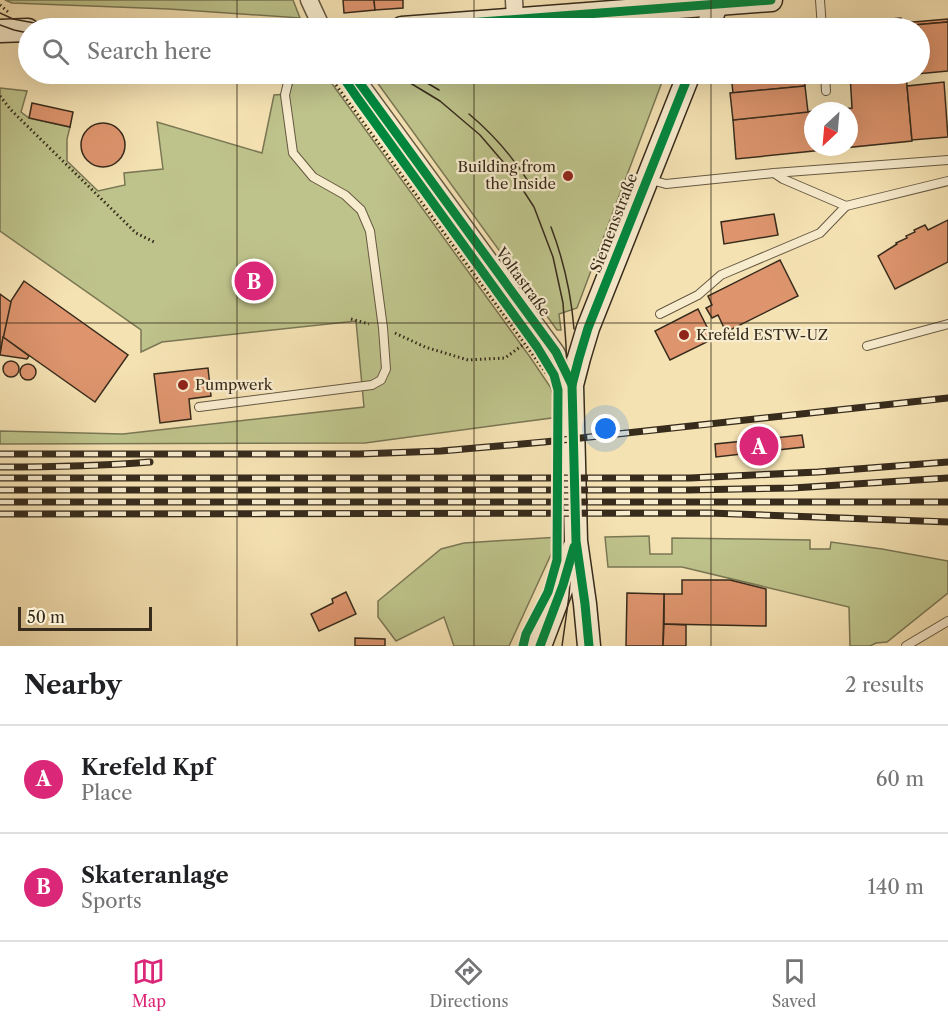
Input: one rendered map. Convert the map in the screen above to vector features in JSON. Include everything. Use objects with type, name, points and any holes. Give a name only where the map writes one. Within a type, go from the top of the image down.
[{"type":"main road","points":[[465,18],[515,10],[771,0]]},
{"type":"main road","points":[[711,18],[717,2]]},
{"type":"main road","points":[[0,31],[18,30]]},
{"type":"main road","name":"Siemensstraße","points":[[559,381],[579,358],[588,328],[685,84]]},
{"type":"main road","name":"Voltastraße","points":[[559,381],[589,646]]},
{"type":"main road","name":"Voltastraße","points":[[540,646],[563,585],[576,541]]},
{"type":"street","points":[[309,0],[317,18]]},
{"type":"street","name":"Voltastraße","points":[[360,84],[556,352],[559,381]]},
{"type":"lane","points":[[820,0],[821,18]]},
{"type":"lane","points":[[199,406],[372,385],[381,380],[386,369],[370,231],[361,210],[345,195],[313,177],[293,153],[285,95],[288,84]]},
{"type":"lane","points":[[826,84],[826,91]]},
{"type":"lane","points":[[647,179],[666,184],[774,173],[948,160]]},
{"type":"lane","points":[[774,173],[846,206]]},
{"type":"lane","points":[[660,314],[698,295],[722,275],[820,232],[846,206],[948,181]]},
{"type":"lane","points":[[867,346],[948,324]]},
{"type":"lane","points":[[906,646],[948,621]]},
{"type":"path","points":[[335,84],[524,344],[559,381]]},
{"type":"path","points":[[352,91],[537,347],[559,381]]},
{"type":"path","points":[[0,96],[11,110],[136,233],[156,243]]},
{"type":"path","points":[[351,319],[383,328],[425,347],[468,360],[505,358],[524,344]]},
{"type":"green space","points":[[5,0],[293,0],[300,18],[169,9],[12,3]]},
{"type":"green space","points":[[292,84],[332,84],[530,357],[551,388],[559,417],[365,443],[0,444],[0,431],[123,434],[364,407],[356,321],[162,342],[141,352],[141,330],[0,231],[0,88],[27,91],[21,112],[29,118],[70,127],[67,139],[67,161],[98,191],[125,185],[124,173],[163,169],[157,122],[262,153],[274,95],[289,94]]},
{"type":"green space","points":[[378,84],[661,84],[577,308],[559,314],[561,330],[557,330]]},
{"type":"green space","points":[[649,536],[650,554],[672,554],[672,538],[810,540],[810,549],[830,549],[831,542],[948,561],[948,593],[887,642],[870,646],[850,646],[849,607],[682,567],[608,567],[605,537]]},
{"type":"green space","points":[[559,537],[509,646],[454,646],[444,617],[396,641],[378,617],[378,601],[441,549],[464,543]]},
{"type":"building","points":[[343,0],[374,0],[375,10],[344,13]]},
{"type":"building","points":[[374,0],[403,0],[403,8],[375,10]]},
{"type":"building","points":[[948,19],[948,22],[930,24],[930,21]]},
{"type":"building","points":[[948,22],[948,71],[930,73],[930,24]]},
{"type":"building","points":[[944,82],[948,137],[912,140],[907,86]]},
{"type":"building","points":[[732,84],[805,84],[805,86],[733,93]]},
{"type":"building","points":[[851,84],[907,84],[912,141],[858,147],[858,102],[852,102]]},
{"type":"building","points":[[805,86],[807,102],[804,102],[804,112],[733,120],[730,93]]},
{"type":"building","points":[[32,103],[73,112],[70,127],[29,118]]},
{"type":"building","points":[[804,112],[804,152],[736,159],[733,120]]},
{"type":"building","points":[[103,123],[112,124],[119,129],[124,136],[124,154],[119,161],[112,166],[103,167],[94,166],[87,161],[82,154],[81,145],[82,136],[87,129],[94,124]]},
{"type":"building","points":[[774,214],[778,235],[724,244],[721,222]]},
{"type":"building","points":[[948,220],[948,262],[895,289],[878,256],[907,238],[906,236],[915,232],[914,230],[925,225],[928,230]]},
{"type":"building","points":[[780,260],[798,296],[726,332],[718,315],[712,318],[706,308],[712,305],[708,296]]},
{"type":"building","points":[[24,281],[128,355],[95,402],[3,337],[9,304]]},
{"type":"building","points":[[0,294],[11,302],[0,353]]},
{"type":"building","name":"Krefeld ESTW-UZ","points":[[698,309],[713,339],[670,360],[655,331]]},
{"type":"building","points":[[3,337],[29,356],[27,359],[0,355]]},
{"type":"building","points":[[11,361],[17,363],[19,369],[17,375],[11,377],[5,375],[3,369],[5,363]]},
{"type":"building","points":[[28,364],[34,366],[36,372],[34,378],[28,380],[22,378],[20,372],[22,366]]},
{"type":"building","name":"Pumpwerk","points":[[208,368],[211,396],[189,399],[191,419],[160,423],[154,374]]},
{"type":"building","points":[[802,435],[804,447],[716,457],[715,444]]},
{"type":"building","points":[[682,580],[730,580],[766,589],[766,626],[664,624],[664,594],[682,594]]},
{"type":"building","points":[[346,592],[356,614],[319,631],[311,614],[333,603],[332,599]]},
{"type":"building","points":[[627,593],[664,594],[663,646],[626,646]]},
{"type":"building","points":[[664,624],[686,625],[686,646],[663,646]]},
{"type":"building","points":[[355,638],[385,639],[385,646],[355,646]]},
{"type":"tram line","points":[[0,13],[18,20]]},
{"type":"tram line","points":[[0,25],[18,31]]},
{"type":"tram line","points":[[412,84],[440,101],[480,135],[510,170],[534,207],[553,257],[563,303],[566,345],[572,553],[562,646]]},
{"type":"tram line","points":[[429,84],[439,90]]},
{"type":"tram line","points":[[469,114],[502,146],[530,184]]},
{"type":"tram line","points":[[551,227],[566,277],[574,329]]},
{"type":"railway","points":[[0,454],[359,454],[441,451],[948,398]]},
{"type":"railway","points":[[0,467],[150,462]]},
{"type":"railway","points":[[0,478],[690,478],[818,472],[948,462]]},
{"type":"railway","points":[[0,490],[689,490],[793,488],[948,478]]},
{"type":"railway","points":[[0,502],[948,502]]},
{"type":"railway","points":[[0,514],[709,513],[948,522]]},
{"type":"cycle path","points":[[534,18],[771,0]]},
{"type":"cycle path","points":[[348,84],[537,347],[554,375],[558,390],[557,560],[548,592],[526,634],[523,646]]},
{"type":"cycle path","points":[[360,84],[556,352],[572,385],[576,541],[589,646]]},
{"type":"cycle path","points":[[572,385],[588,328],[685,84]]},
{"type":"cycle path","points":[[540,646],[563,585],[574,547]]},
{"type":"place","name":"Building from the Inside","points":[[568,176]]},
{"type":"place","name":"Skateranlage","points":[[254,281]]},
{"type":"place","name":"Krefeld ESTW-UZ","points":[[684,335]]},
{"type":"place","name":"Pumpwerk","points":[[183,385]]},
{"type":"place","name":"Krefeld Kpf","points":[[759,446]]}]
